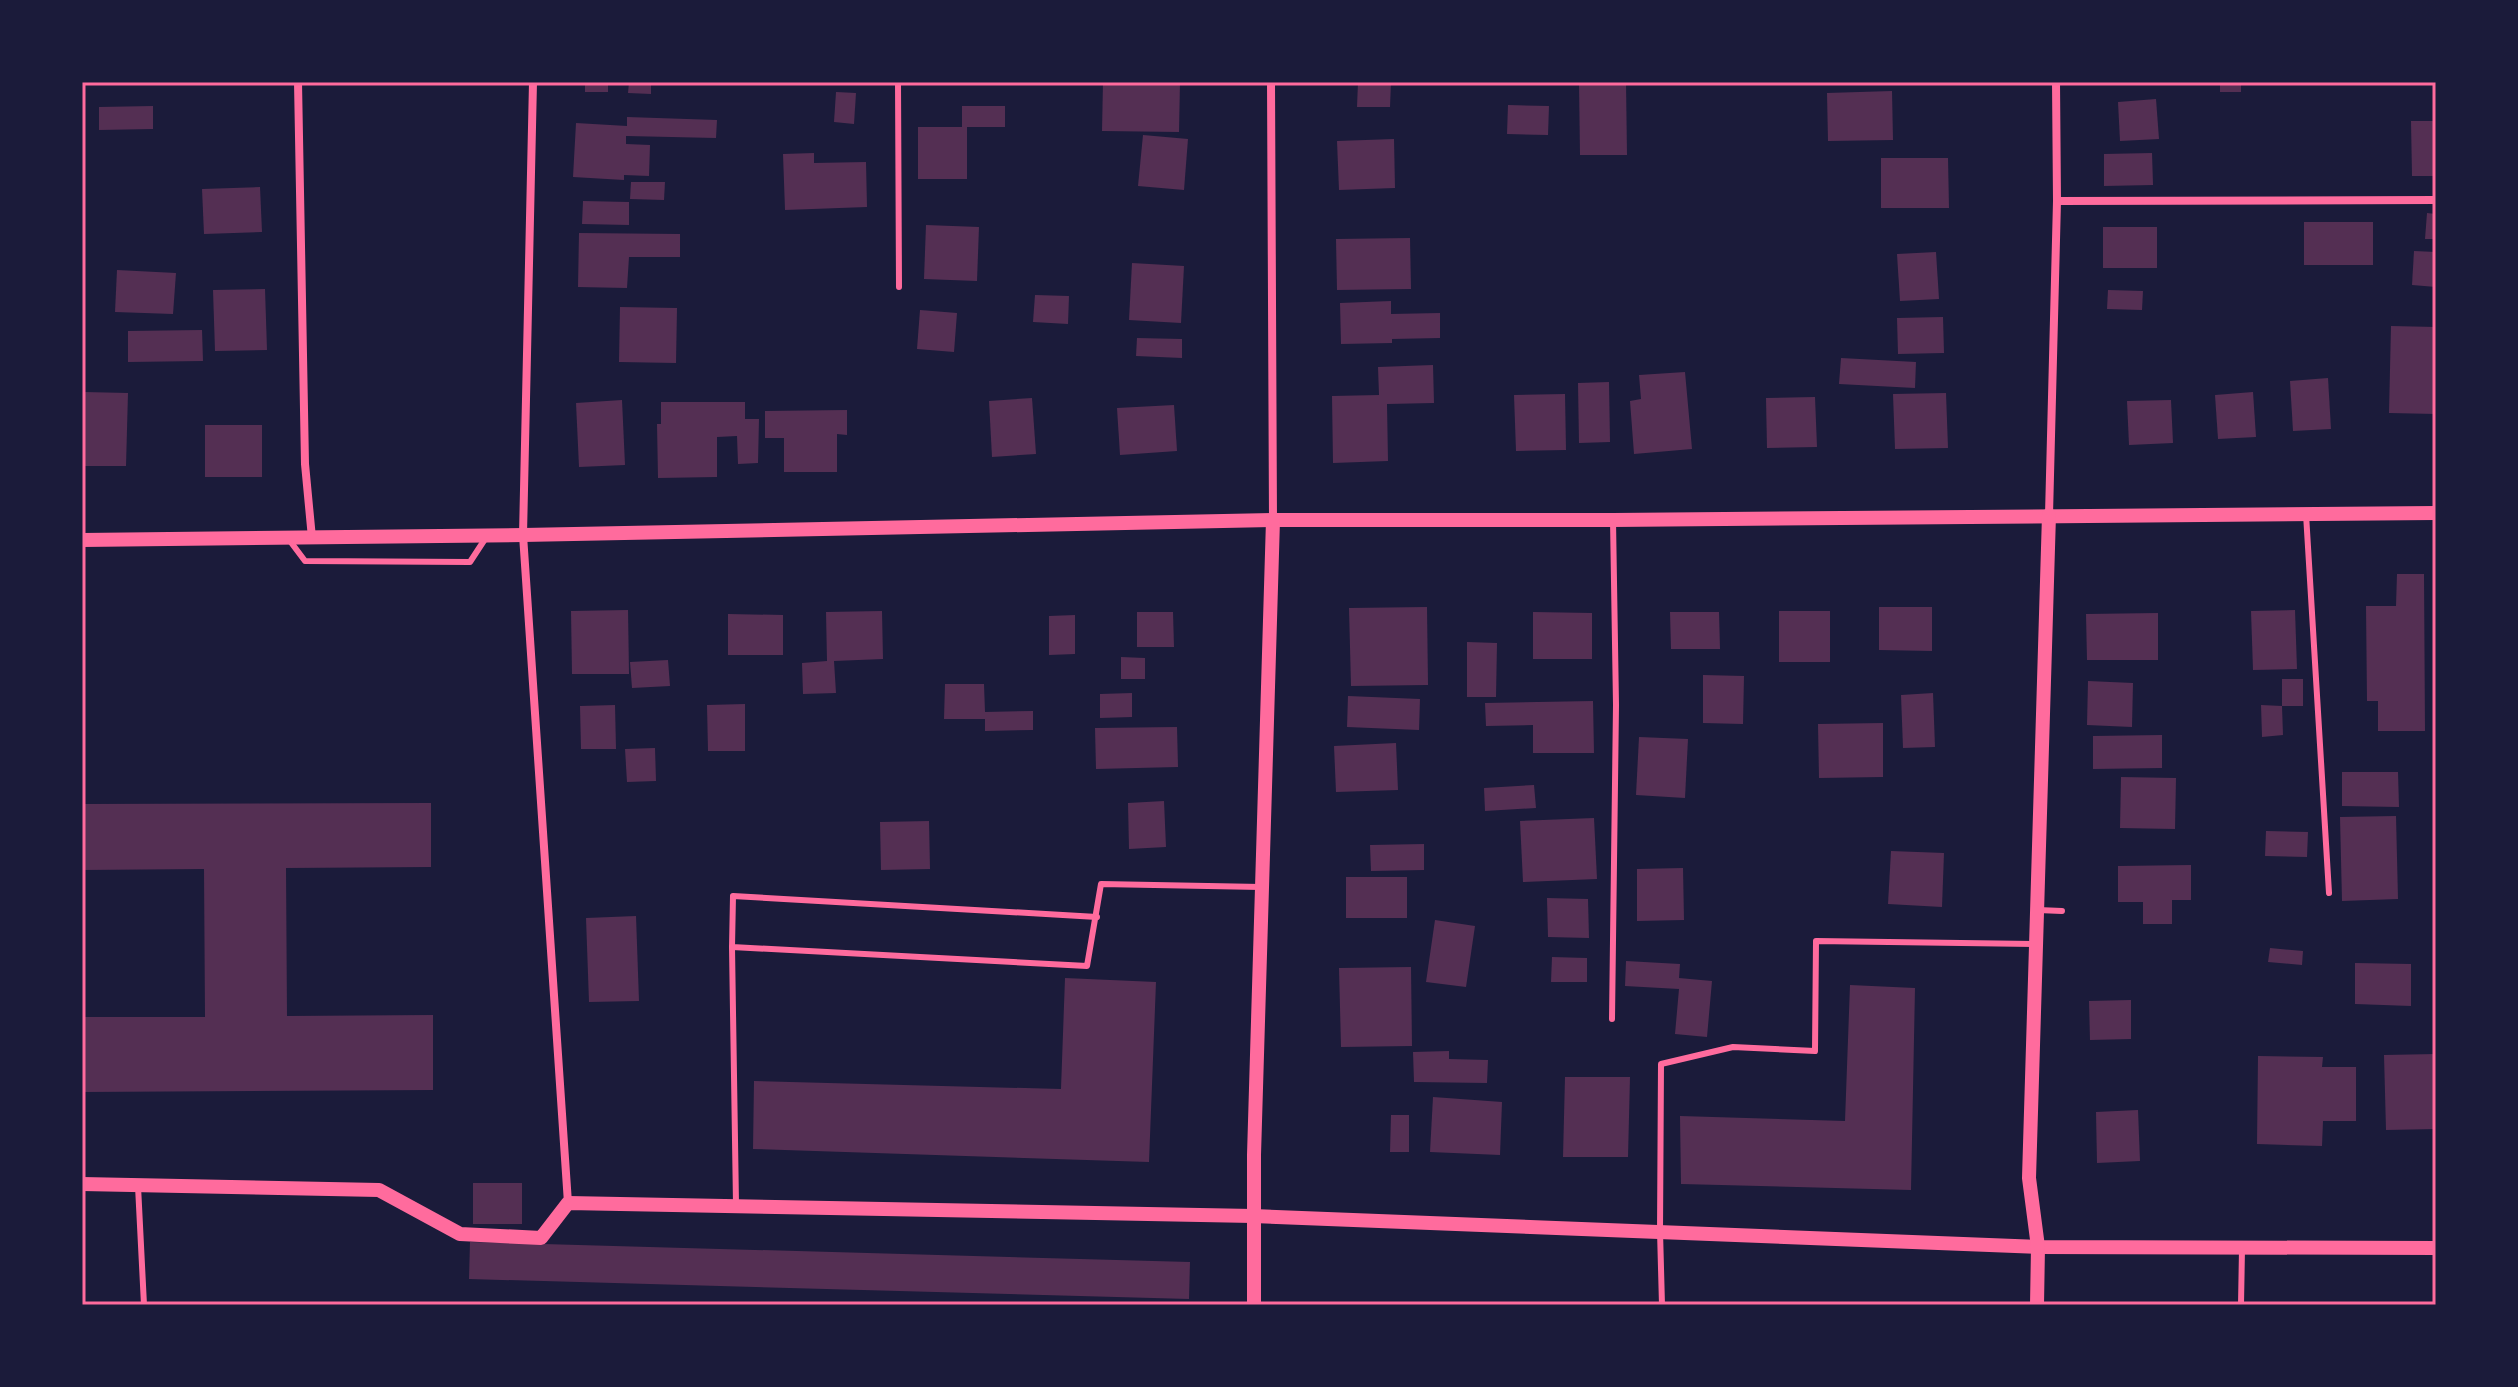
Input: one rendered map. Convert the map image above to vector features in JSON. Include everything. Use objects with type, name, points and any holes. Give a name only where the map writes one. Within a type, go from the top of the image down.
[{"type":"street","points":[[298,82],[305,464],[312,538]]},
{"type":"street","points":[[82,1184],[379,1190],[460,1234],[541,1238],[568,1203],[523,535],[533,82]]},
{"type":"street","points":[[1254,1305],[1253,1216],[1273,520],[1271,82]]},
{"type":"street","points":[[2037,1305],[2038,1247],[2029,1178],[2057,201],[2056,82]]},
{"type":"street","points":[[2057,201],[2436,200]]},
{"type":"street","points":[[82,540],[487,536],[1273,520],[2436,513]]},
{"type":"street","points":[[568,1203],[1253,1216],[2038,1247],[2436,1248]]},
{"type":"lane","points":[[898,82],[899,287]]},
{"type":"lane","points":[[2306,514],[2329,893]]},
{"type":"lane","points":[[1612,1019],[1616,705],[1613,520]]},
{"type":"lane","points":[[288,538],[305,561],[470,562],[487,536]]},
{"type":"lane","points":[[732,947],[1087,966],[1101,884],[1261,887]]},
{"type":"lane","points":[[736,1206],[733,896],[1097,917]]},
{"type":"lane","points":[[2038,910],[2062,911]]},
{"type":"lane","points":[[1662,1305],[1661,1064],[1733,1047],[1815,1051],[1816,941],[2037,944]]},
{"type":"lane","points":[[138,1186],[144,1305]]},
{"type":"lane","points":[[2241,1305],[2242,1249]]},
{"type":"building","points":[[585,82],[608,82],[608,92],[585,92]]},
{"type":"building","points":[[629,82],[651,82],[651,94],[628,93]]},
{"type":"building","points":[[1103,82],[1180,82],[1179,132],[1102,131]]},
{"type":"building","points":[[1358,82],[1391,82],[1390,107],[1357,107]]},
{"type":"building","points":[[1579,82],[1626,82],[1627,155],[1580,155]]},
{"type":"building","points":[[2220,82],[2241,82],[2241,92],[2220,92]]},
{"type":"building","points":[[1892,91],[1893,140],[1828,141],[1827,93]]},
{"type":"building","points":[[836,92],[856,93],[854,124],[834,122]]},
{"type":"building","points":[[2156,99],[2159,139],[2120,141],[2118,102]]},
{"type":"building","points":[[1508,105],[1549,106],[1548,135],[1507,134]]},
{"type":"building","points":[[153,106],[153,129],[99,130],[99,107]]},
{"type":"building","points":[[962,106],[1005,106],[1005,127],[967,127],[967,179],[918,179],[918,127],[962,127]]},
{"type":"building","points":[[627,117],[717,120],[716,138],[626,136],[626,144],[650,145],[649,176],[624,175],[624,180],[573,177],[576,123],[627,126]]},
{"type":"building","points":[[2411,121],[2436,121],[2436,176],[2412,176]]},
{"type":"building","points":[[1143,135],[1188,139],[1184,190],[1138,186]]},
{"type":"building","points":[[1394,139],[1395,188],[1339,190],[1337,141]]},
{"type":"building","points":[[814,153],[814,163],[866,162],[867,207],[785,210],[783,154]]},
{"type":"building","points":[[2152,153],[2153,185],[2104,186],[2104,154]]},
{"type":"building","points":[[1881,158],[1948,158],[1949,208],[1881,208]]},
{"type":"building","points":[[631,182],[665,182],[664,200],[630,199]]},
{"type":"building","points":[[260,187],[262,232],[204,234],[202,189]]},
{"type":"building","points":[[583,201],[629,202],[629,225],[582,224]]},
{"type":"building","points":[[2427,213],[2436,214],[2436,239],[2425,239]]},
{"type":"building","points":[[2304,222],[2373,222],[2373,265],[2304,265]]},
{"type":"building","points":[[926,225],[979,227],[977,281],[924,279]]},
{"type":"building","points":[[2103,227],[2157,227],[2157,268],[2103,268]]},
{"type":"building","points":[[579,233],[680,234],[680,257],[629,257],[627,288],[578,287]]},
{"type":"building","points":[[1410,238],[1411,289],[1337,290],[1336,239]]},
{"type":"building","points":[[2414,251],[2436,252],[2436,287],[2412,285]]},
{"type":"building","points":[[1936,252],[1939,299],[1900,301],[1897,254]]},
{"type":"building","points":[[1132,263],[1184,266],[1181,323],[1129,320]]},
{"type":"building","points":[[117,270],[176,273],[173,314],[115,312]]},
{"type":"building","points":[[265,289],[267,350],[215,351],[213,290]]},
{"type":"building","points":[[2108,290],[2143,291],[2142,310],[2107,309]]},
{"type":"building","points":[[1035,295],[1069,296],[1068,324],[1033,322]]},
{"type":"building","points":[[1391,301],[1391,314],[1440,313],[1440,338],[1341,344],[1340,303]]},
{"type":"building","points":[[620,307],[677,308],[676,363],[619,362]]},
{"type":"building","points":[[920,310],[957,313],[954,352],[917,349]]},
{"type":"building","points":[[1943,317],[1944,353],[1898,354],[1897,318]]},
{"type":"building","points":[[2391,326],[2436,327],[2436,414],[2389,413]]},
{"type":"building","points":[[202,330],[203,361],[128,362],[128,331]]},
{"type":"building","points":[[1137,338],[1182,339],[1182,358],[1136,356]]},
{"type":"building","points":[[1841,358],[1916,362],[1915,388],[1839,384]]},
{"type":"building","points":[[1433,365],[1434,403],[1387,404],[1388,461],[1333,463],[1332,396],[1379,395],[1378,367]]},
{"type":"building","points":[[1685,372],[1692,449],[1634,454],[1630,401],[1641,399],[1639,375]]},
{"type":"building","points":[[2328,378],[2331,429],[2293,431],[2290,381]]},
{"type":"building","points":[[1609,382],[1610,442],[1579,443],[1578,383]]},
{"type":"building","points":[[84,392],[128,393],[126,466],[82,466]]},
{"type":"building","points":[[2253,392],[2256,437],[2218,439],[2215,395]]},
{"type":"building","points":[[1946,393],[1948,448],[1895,449],[1893,394]]},
{"type":"building","points":[[1565,394],[1566,450],[1516,451],[1514,395]]},
{"type":"building","points":[[1815,397],[1817,447],[1767,448],[1766,398]]},
{"type":"building","points":[[1032,398],[1036,454],[992,457],[989,401]]},
{"type":"building","points":[[622,400],[625,465],[579,467],[576,403]]},
{"type":"building","points":[[2171,400],[2173,443],[2129,445],[2127,401]]},
{"type":"building","points":[[661,402],[745,402],[745,419],[759,419],[758,463],[738,464],[737,436],[717,437],[717,477],[658,478],[657,424],[661,424]]},
{"type":"building","points":[[1174,405],[1177,451],[1120,455],[1117,408]]},
{"type":"building","points":[[847,410],[847,435],[837,434],[837,472],[784,472],[784,438],[765,438],[765,411]]},
{"type":"building","points":[[205,425],[262,425],[262,477],[205,477]]},
{"type":"building","points":[[2397,574],[2424,574],[2425,731],[2378,731],[2378,701],[2367,701],[2366,606],[2396,606]]},
{"type":"building","points":[[1427,607],[1428,685],[1351,686],[1349,608]]},
{"type":"building","points":[[1879,607],[1932,607],[1932,651],[1879,650]]},
{"type":"building","points":[[628,610],[629,674],[572,674],[571,611]]},
{"type":"building","points":[[2295,610],[2297,669],[2253,670],[2251,611]]},
{"type":"building","points":[[882,611],[883,659],[834,661],[836,693],[803,694],[802,663],[827,661],[826,612]]},
{"type":"building","points":[[1779,611],[1830,611],[1830,662],[1779,662]]},
{"type":"building","points":[[1137,612],[1173,612],[1174,647],[1137,647]]},
{"type":"building","points":[[1533,612],[1592,613],[1592,659],[1533,659]]},
{"type":"building","points":[[1670,612],[1719,612],[1720,649],[1671,649]]},
{"type":"building","points":[[2158,613],[2158,660],[2087,660],[2086,614]]},
{"type":"building","points":[[728,614],[783,615],[783,655],[728,655]]},
{"type":"building","points":[[1075,615],[1075,654],[1049,655],[1049,616]]},
{"type":"building","points":[[1467,642],[1497,643],[1496,697],[1467,697]]},
{"type":"building","points":[[1121,657],[1145,658],[1145,679],[1121,679]]},
{"type":"building","points":[[668,660],[670,686],[632,688],[630,662]]},
{"type":"building","points":[[1703,675],[1744,676],[1743,724],[1703,723]]},
{"type":"building","points":[[2282,679],[2303,679],[2303,706],[2282,706]]},
{"type":"building","points":[[2088,681],[2133,683],[2132,727],[2087,725]]},
{"type":"building","points":[[945,684],[984,684],[985,712],[1033,711],[1033,730],[985,731],[985,719],[944,719]]},
{"type":"building","points":[[1132,693],[1132,717],[1100,718],[1100,694]]},
{"type":"building","points":[[1933,693],[1935,747],[1903,748],[1901,695]]},
{"type":"building","points":[[1348,696],[1420,699],[1419,730],[1347,727]]},
{"type":"building","points":[[1593,701],[1594,753],[1533,753],[1533,725],[1486,726],[1485,703]]},
{"type":"building","points":[[745,704],[745,751],[708,751],[707,705]]},
{"type":"building","points":[[615,705],[616,749],[581,749],[580,706]]},
{"type":"building","points":[[2261,705],[2282,706],[2283,735],[2262,737]]},
{"type":"building","points":[[1883,723],[1883,777],[1819,778],[1818,724]]},
{"type":"building","points":[[1177,727],[1178,767],[1096,769],[1095,728]]},
{"type":"building","points":[[2162,735],[2162,768],[2093,769],[2093,736]]},
{"type":"building","points":[[1639,737],[1688,739],[1685,798],[1636,795]]},
{"type":"building","points":[[1396,743],[1398,790],[1336,792],[1334,746]]},
{"type":"building","points":[[655,748],[656,781],[627,782],[625,749]]},
{"type":"building","points":[[2342,772],[2398,772],[2399,807],[2342,806]]},
{"type":"building","points":[[2121,777],[2176,778],[2175,829],[2120,828]]},
{"type":"building","points":[[1534,785],[1536,808],[1485,811],[1484,788]]},
{"type":"building","points":[[1164,801],[1166,847],[1129,849],[1128,803]]},
{"type":"building","points":[[431,803],[431,867],[286,868],[287,1016],[433,1015],[433,1090],[82,1092],[82,1017],[205,1017],[204,869],[82,870],[82,804]]},
{"type":"building","points":[[2396,816],[2398,899],[2342,901],[2340,817]]},
{"type":"building","points":[[1594,818],[1597,879],[1523,882],[1520,821]]},
{"type":"building","points":[[929,821],[930,869],[881,870],[880,822]]},
{"type":"building","points":[[2266,831],[2308,832],[2307,857],[2265,856]]},
{"type":"building","points":[[1424,844],[1424,870],[1371,871],[1370,845]]},
{"type":"building","points":[[1891,851],[1944,853],[1942,907],[1888,904]]},
{"type":"building","points":[[2191,865],[2191,900],[2172,900],[2172,924],[2143,924],[2143,902],[2118,902],[2118,866]]},
{"type":"building","points":[[1683,868],[1684,920],[1637,921],[1637,869]]},
{"type":"building","points":[[1346,877],[1407,877],[1407,918],[1346,918]]},
{"type":"building","points":[[1547,898],[1588,899],[1589,938],[1548,937]]},
{"type":"building","points":[[636,916],[639,1001],[589,1002],[586,918]]},
{"type":"building","points":[[1435,920],[1475,926],[1466,987],[1426,982]]},
{"type":"building","points":[[2270,948],[2303,951],[2302,965],[2268,962]]},
{"type":"building","points":[[1552,957],[1587,958],[1587,982],[1551,982]]},
{"type":"building","points":[[1626,961],[1680,964],[1679,978],[1712,981],[1707,1037],[1675,1034],[1679,989],[1625,986]]},
{"type":"building","points":[[2355,963],[2411,964],[2411,1006],[2355,1004]]},
{"type":"building","points":[[1411,967],[1412,1046],[1341,1047],[1339,968]]},
{"type":"building","points":[[1065,978],[1156,982],[1149,1162],[753,1149],[754,1081],[1061,1089]]},
{"type":"building","points":[[1850,985],[1915,988],[1911,1190],[1681,1184],[1680,1116],[1845,1121]]},
{"type":"building","points":[[2131,1000],[2131,1039],[2090,1040],[2089,1001]]},
{"type":"building","points":[[1449,1051],[1449,1059],[1488,1060],[1487,1083],[1414,1082],[1413,1052]]},
{"type":"building","points":[[2436,1054],[2436,1129],[2386,1130],[2384,1055]]},
{"type":"building","points":[[2258,1056],[2323,1057],[2322,1067],[2356,1067],[2356,1121],[2323,1121],[2322,1146],[2257,1144]]},
{"type":"building","points":[[1565,1077],[1630,1077],[1628,1157],[1563,1157]]},
{"type":"building","points":[[1433,1097],[1502,1102],[1500,1155],[1430,1152]]},
{"type":"building","points":[[2138,1110],[2140,1161],[2097,1163],[2096,1112]]},
{"type":"building","points":[[1391,1115],[1409,1115],[1409,1152],[1390,1152]]},
{"type":"building","points":[[473,1183],[522,1183],[522,1224],[473,1224]]},
{"type":"building","points":[[470,1242],[1190,1262],[1189,1299],[469,1279]]}]
